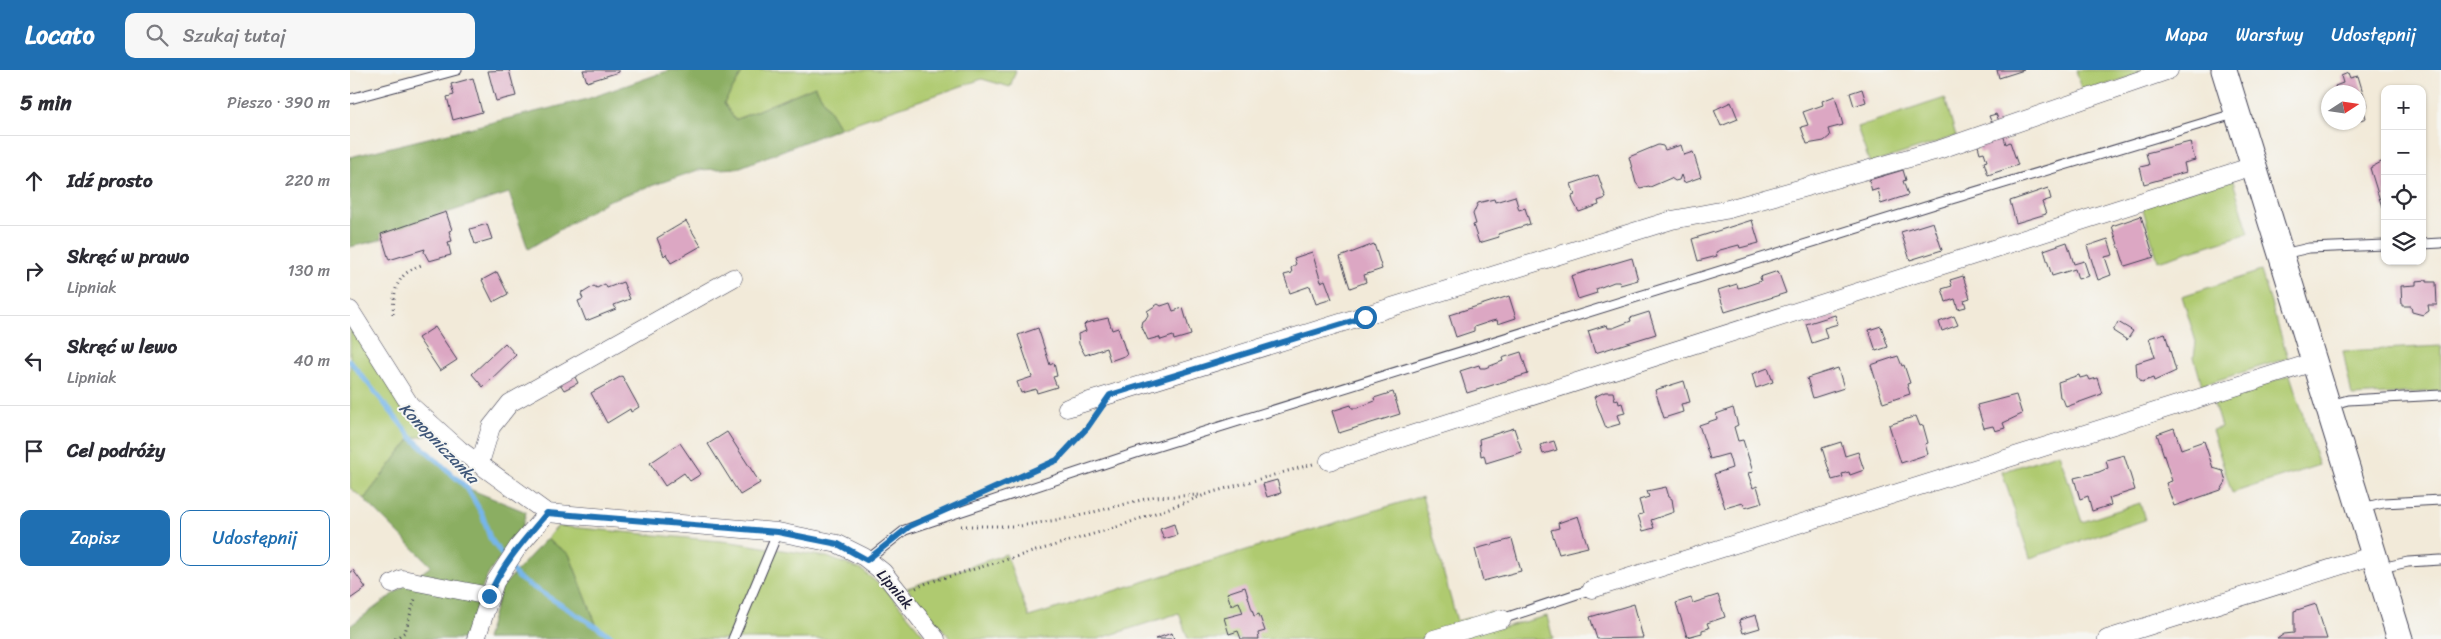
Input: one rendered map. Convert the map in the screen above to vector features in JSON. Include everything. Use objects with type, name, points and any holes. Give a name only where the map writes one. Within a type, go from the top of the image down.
[{"type":"street","points":[[1067,408],[1672,220],[1725,210],[1941,149],[2169,70]]},
{"type":"street","points":[[2224,70],[2400,639]]},
{"type":"street","points":[[1329,460],[2253,166]]},
{"type":"street","points":[[480,463],[491,427],[510,402],[733,278]]},
{"type":"street","points":[[350,310],[410,405],[460,450],[547,513],[518,547],[492,589],[476,639]]},
{"type":"street","points":[[1592,589],[2314,362]]},
{"type":"street","name":"Lipniak","points":[[547,513],[778,532],[838,544],[867,560],[883,572],[936,639]]},
{"type":"street","points":[[2107,639],[2376,562]]},
{"type":"street","points":[[392,584],[402,579],[492,589]]},
{"type":"street","points":[[1434,639],[1502,619]]},
{"type":"lane","points":[[350,99],[457,70]]},
{"type":"lane","points":[[867,560],[905,530],[1127,456],[1934,204],[2237,113]]},
{"type":"lane","points":[[2426,244],[2441,243]]},
{"type":"lane","points":[[2281,255],[2309,248],[2381,245]]},
{"type":"lane","points":[[2328,405],[2348,400],[2441,395]]},
{"type":"lane","points":[[2359,508],[2383,504],[2441,500]]},
{"type":"lane","points":[[733,639],[778,532]]},
{"type":"lane","points":[[2376,562],[2441,560]]},
{"type":"lane","points":[[1502,619],[1592,589]]},
{"type":"path","points":[[393,314],[399,278],[406,270],[421,265]]},
{"type":"path","points":[[1016,478],[1057,460],[1087,428],[1110,395]]},
{"type":"path","points":[[902,596],[927,583],[1117,527],[1204,495],[1329,460]]},
{"type":"path","points":[[958,526],[1020,526],[1074,516],[1153,497],[1204,495]]},
{"type":"path","points":[[395,639],[405,632],[416,597],[424,582]]},
{"type":"green space","points":[[670,70],[744,70],[724,103],[735,120],[815,86],[840,128],[738,168],[698,170],[607,201],[528,249],[509,193],[446,213],[376,241],[350,247],[350,157],[584,100]]},
{"type":"green space","points":[[744,70],[1016,70],[1010,87],[982,79],[840,128],[815,86],[735,120],[724,103]]},
{"type":"green space","points":[[2076,70],[2154,70],[2082,92]]},
{"type":"green space","points":[[1945,98],[1956,136],[1870,164],[1857,127]]},
{"type":"green space","points":[[2232,178],[2249,233],[2158,261],[2142,206]]},
{"type":"green space","points":[[2261,271],[2288,358],[2202,385],[2194,357],[2196,342],[2182,296]]},
{"type":"green space","points":[[350,322],[427,436],[411,438],[364,499],[350,488]]},
{"type":"green space","points":[[2441,346],[2441,391],[2352,396],[2343,351]]},
{"type":"green space","points":[[2290,375],[2319,465],[2232,493],[2212,430],[2221,427],[2213,401]]},
{"type":"green space","points":[[411,438],[467,488],[526,512],[524,522],[515,539],[493,567],[485,581],[468,639],[350,639],[350,626],[431,566],[364,499]]},
{"type":"green space","points":[[2059,453],[2082,522],[2140,503],[2145,520],[2030,558],[2002,472]]},
{"type":"green space","points":[[1422,496],[1457,621],[1491,612],[1496,629],[1547,616],[1553,639],[1188,639],[1179,613],[1098,639],[951,639],[907,588],[1006,554],[1029,617]]},
{"type":"green space","points":[[558,526],[731,542],[827,557],[862,570],[889,593],[927,639],[616,639],[598,629],[569,554],[546,539]]},
{"type":"green space","points":[[546,539],[569,554],[598,629],[616,639],[486,639],[501,588]]},
{"type":"building","points":[[509,70],[516,96],[496,101],[488,71]]},
{"type":"building","points":[[583,70],[619,70],[619,72],[587,82]]},
{"type":"building","points":[[1997,70],[2024,70],[1999,78]]},
{"type":"building","points":[[2348,73],[2350,78],[2358,76],[2361,85],[2338,85],[2343,83],[2341,76]]},
{"type":"building","points":[[473,78],[482,112],[453,120],[447,97],[454,95],[451,84]]},
{"type":"building","points":[[1862,89],[1866,102],[1854,106],[1850,93]]},
{"type":"building","points":[[1835,96],[1843,125],[1828,129],[1830,136],[1824,141],[1807,144],[1801,127],[1808,125],[1803,112],[1823,105],[1822,101]]},
{"type":"building","points":[[1731,102],[1738,119],[1721,126],[1714,110]]},
{"type":"building","points":[[1996,114],[2000,123],[1993,126],[1989,116]]},
{"type":"building","points":[[2003,134],[2006,144],[2010,142],[2018,165],[1988,175],[1984,162],[1987,161],[1984,152],[1980,153],[1977,142]]},
{"type":"building","points":[[2190,142],[2195,160],[2184,163],[2186,172],[2144,184],[2140,167],[2149,165],[2146,153]]},
{"type":"building","points":[[1658,145],[1663,146],[1665,150],[1681,145],[1684,155],[1693,152],[1701,177],[1684,183],[1681,175],[1679,180],[1675,181],[1671,178],[1650,187],[1640,188],[1636,183],[1629,157]]},
{"type":"building","points":[[2381,162],[2381,204],[2370,168]]},
{"type":"building","points":[[1903,170],[1906,180],[1903,181],[1908,195],[1881,204],[1878,189],[1872,191],[1869,180]]},
{"type":"building","points":[[1598,175],[1606,198],[1598,201],[1599,205],[1579,212],[1573,201],[1572,196],[1575,195],[1571,184]]},
{"type":"building","points":[[2048,188],[2051,199],[2042,202],[2046,214],[2016,223],[2010,201]]},
{"type":"building","points":[[1515,196],[1519,210],[1525,208],[1530,224],[1498,234],[1499,237],[1479,243],[1473,225],[1476,224],[1473,214],[1478,203],[1494,199],[1495,202]]},
{"type":"building","points":[[446,212],[452,230],[449,231],[452,241],[448,242],[451,255],[429,261],[424,252],[425,249],[389,260],[381,234]]},
{"type":"building","points":[[2141,216],[2154,257],[2125,266],[2112,226]]},
{"type":"building","points":[[1752,220],[1759,243],[1740,248],[1739,245],[1720,250],[1716,252],[1717,256],[1698,261],[1692,239]]},
{"type":"building","points":[[686,221],[701,246],[671,263],[666,254],[664,256],[657,238]]},
{"type":"building","points":[[1933,222],[1942,250],[1910,260],[1901,232]]},
{"type":"building","points":[[487,224],[492,239],[475,244],[470,229]]},
{"type":"building","points":[[2108,239],[2113,255],[2105,257],[2111,275],[2098,280],[2087,246]]},
{"type":"building","points":[[2067,242],[2074,264],[2084,261],[2089,276],[2078,279],[2075,269],[2052,276],[2044,250]]},
{"type":"building","points":[[1374,244],[1382,269],[1364,275],[1366,282],[1350,288],[1340,257]]},
{"type":"building","points":[[1312,252],[1321,282],[1325,280],[1332,299],[1316,304],[1310,286],[1290,293],[1284,275],[1292,273],[1291,268],[1296,264],[1294,258]]},
{"type":"building","points":[[1632,258],[1638,280],[1620,285],[1619,282],[1614,282],[1596,289],[1597,293],[1578,299],[1571,276]]},
{"type":"building","points":[[1778,271],[1786,293],[1725,312],[1718,290],[1737,284],[1738,288],[1743,287],[1761,281],[1760,277]]},
{"type":"building","points":[[497,272],[508,294],[493,302],[482,280]]},
{"type":"building","points":[[1963,276],[1970,298],[1964,300],[1966,307],[1958,309],[1955,299],[1946,302],[1942,289],[1952,286],[1950,280]]},
{"type":"building","points":[[2427,280],[2427,282],[2436,282],[2437,305],[2428,305],[2429,311],[2423,315],[2412,312],[2411,306],[2402,306],[2401,286],[2416,285],[2416,281]]},
{"type":"building","points":[[623,282],[630,299],[614,305],[616,309],[586,321],[578,301],[583,299],[581,294],[594,286],[597,288],[605,284],[607,288]]},
{"type":"building","points":[[1509,296],[1516,318],[1498,324],[1497,320],[1492,321],[1474,327],[1474,331],[1456,337],[1449,315]]},
{"type":"building","points":[[1170,303],[1173,311],[1183,308],[1191,335],[1174,340],[1173,336],[1161,340],[1159,337],[1148,340],[1141,325],[1148,315],[1147,311],[1158,304],[1161,306]]},
{"type":"building","points":[[1649,312],[1656,334],[1595,353],[1588,331],[1607,325],[1608,328],[1613,328],[1631,321],[1630,318]]},
{"type":"building","points":[[1835,315],[1838,324],[1824,328],[1827,338],[1812,343],[1806,324]]},
{"type":"building","points":[[1954,316],[1958,325],[1942,331],[1939,322]]},
{"type":"building","points":[[1108,318],[1112,330],[1118,328],[1127,355],[1110,361],[1106,348],[1085,355],[1079,344],[1078,334],[1086,331],[1084,325],[1086,323]]},
{"type":"building","points":[[2118,322],[2133,331],[2127,340],[2113,331]]},
{"type":"building","points":[[1881,326],[1888,347],[1876,351],[1869,330]]},
{"type":"building","points":[[435,327],[457,360],[440,371],[418,338]]},
{"type":"building","points":[[1038,328],[1050,365],[1054,363],[1057,376],[1053,377],[1057,387],[1037,393],[1036,389],[1021,393],[1017,382],[1032,377],[1018,335]]},
{"type":"building","points":[[2165,333],[2176,371],[2154,381],[2153,378],[2142,382],[2137,376],[2136,363],[2155,357],[2149,338]]},
{"type":"building","points":[[505,343],[516,355],[483,387],[472,374]]},
{"type":"building","points":[[1521,352],[1528,374],[1467,393],[1460,371],[1479,365],[1480,368],[1485,368],[1503,361],[1502,358]]},
{"type":"building","points":[[1898,356],[1902,366],[1904,365],[1910,383],[1907,384],[1910,394],[1883,403],[1871,365]]},
{"type":"building","points":[[1768,368],[1773,382],[1756,388],[1752,374]]},
{"type":"building","points":[[1838,368],[1844,388],[1813,398],[1807,378]]},
{"type":"building","points":[[574,375],[578,383],[564,390],[559,382]]},
{"type":"building","points":[[2079,375],[2080,378],[2088,376],[2090,380],[2097,378],[2102,394],[2066,407],[2063,399],[2060,397],[2058,382]]},
{"type":"building","points":[[622,376],[639,407],[631,412],[630,409],[607,423],[591,393]]},
{"type":"building","points":[[1684,381],[1690,402],[1681,404],[1683,412],[1664,418],[1655,390]]},
{"type":"building","points":[[1393,392],[1400,414],[1339,433],[1332,411],[1351,405],[1352,408],[1357,408],[1375,401],[1374,398]]},
{"type":"building","points":[[1605,392],[1613,392],[1615,400],[1618,399],[1619,404],[1622,403],[1625,413],[1617,415],[1620,424],[1606,428],[1594,397]]},
{"type":"building","points":[[2016,395],[2022,414],[2003,423],[2005,428],[1995,431],[1993,426],[1984,428],[1977,405]]},
{"type":"building","points":[[1733,408],[1738,425],[1734,427],[1738,441],[1743,440],[1753,472],[1748,473],[1753,488],[1757,486],[1762,503],[1745,508],[1743,503],[1725,508],[1714,474],[1732,468],[1730,460],[1728,454],[1710,459],[1699,425],[1717,419],[1716,414]]},
{"type":"building","points":[[1916,416],[1920,426],[1923,425],[1928,443],[1925,444],[1928,454],[1901,463],[1889,425]]},
{"type":"building","points":[[1514,428],[1522,452],[1486,463],[1484,455],[1481,456],[1479,439]]},
{"type":"building","points":[[2174,428],[2181,449],[2204,441],[2213,468],[2223,471],[2226,482],[2221,490],[2174,506],[2166,483],[2172,481],[2157,434]]},
{"type":"building","points":[[727,432],[760,483],[740,495],[708,444]]},
{"type":"building","points":[[1554,441],[1557,450],[1543,454],[1540,445]]},
{"type":"building","points":[[1841,442],[1845,456],[1858,452],[1864,470],[1850,475],[1849,472],[1842,474],[1843,477],[1832,480],[1822,448]]},
{"type":"building","points":[[680,443],[701,474],[690,481],[684,473],[665,486],[650,463]]},
{"type":"building","points":[[2124,455],[2135,490],[2109,498],[2111,505],[2092,511],[2088,496],[2080,499],[2074,478],[2108,468],[2106,460]]},
{"type":"building","points":[[1277,480],[1281,493],[1267,497],[1263,484]]},
{"type":"building","points":[[1666,487],[1669,497],[1672,499],[1674,512],[1651,520],[1654,528],[1643,531],[1638,515],[1643,514],[1639,500],[1649,497],[1647,491]]},
{"type":"building","points":[[1578,516],[1588,547],[1559,554],[1551,530],[1559,528],[1558,523]]},
{"type":"building","points":[[1174,524],[1177,535],[1164,539],[1160,529]]},
{"type":"building","points":[[1512,539],[1521,571],[1483,581],[1475,549]]},
{"type":"building","points":[[353,570],[366,588],[350,599],[350,572]]},
{"type":"building","points":[[1245,587],[1254,616],[1259,614],[1265,631],[1258,633],[1259,639],[1241,639],[1238,631],[1229,634],[1224,618],[1243,613],[1239,602],[1231,605],[1227,593]]},
{"type":"building","points":[[1718,595],[1725,617],[1707,623],[1709,628],[1702,630],[1702,633],[1687,637],[1676,603],[1691,598],[1693,603]]},
{"type":"building","points":[[1634,604],[1643,638],[1597,639],[1590,617]]},
{"type":"building","points":[[2316,604],[2327,639],[2277,639],[2284,634],[2294,633],[2294,611]]},
{"type":"building","points":[[1756,615],[1760,628],[1743,633],[1739,620]]},
{"type":"building","points":[[1172,633],[1174,639],[1155,639]]},
{"type":"waterway","name":"Konopniczanka","points":[[350,361],[412,438],[467,488],[482,514],[490,538],[505,559]]},
{"type":"waterway","name":"Konopniczanka","points":[[509,566],[518,578],[616,639]]},
{"type":"route","points":[[489,596],[495,582],[518,547],[547,513],[778,532],[838,544],[867,560],[910,526],[1057,460],[1087,428],[1110,395],[1365,317]]}]
